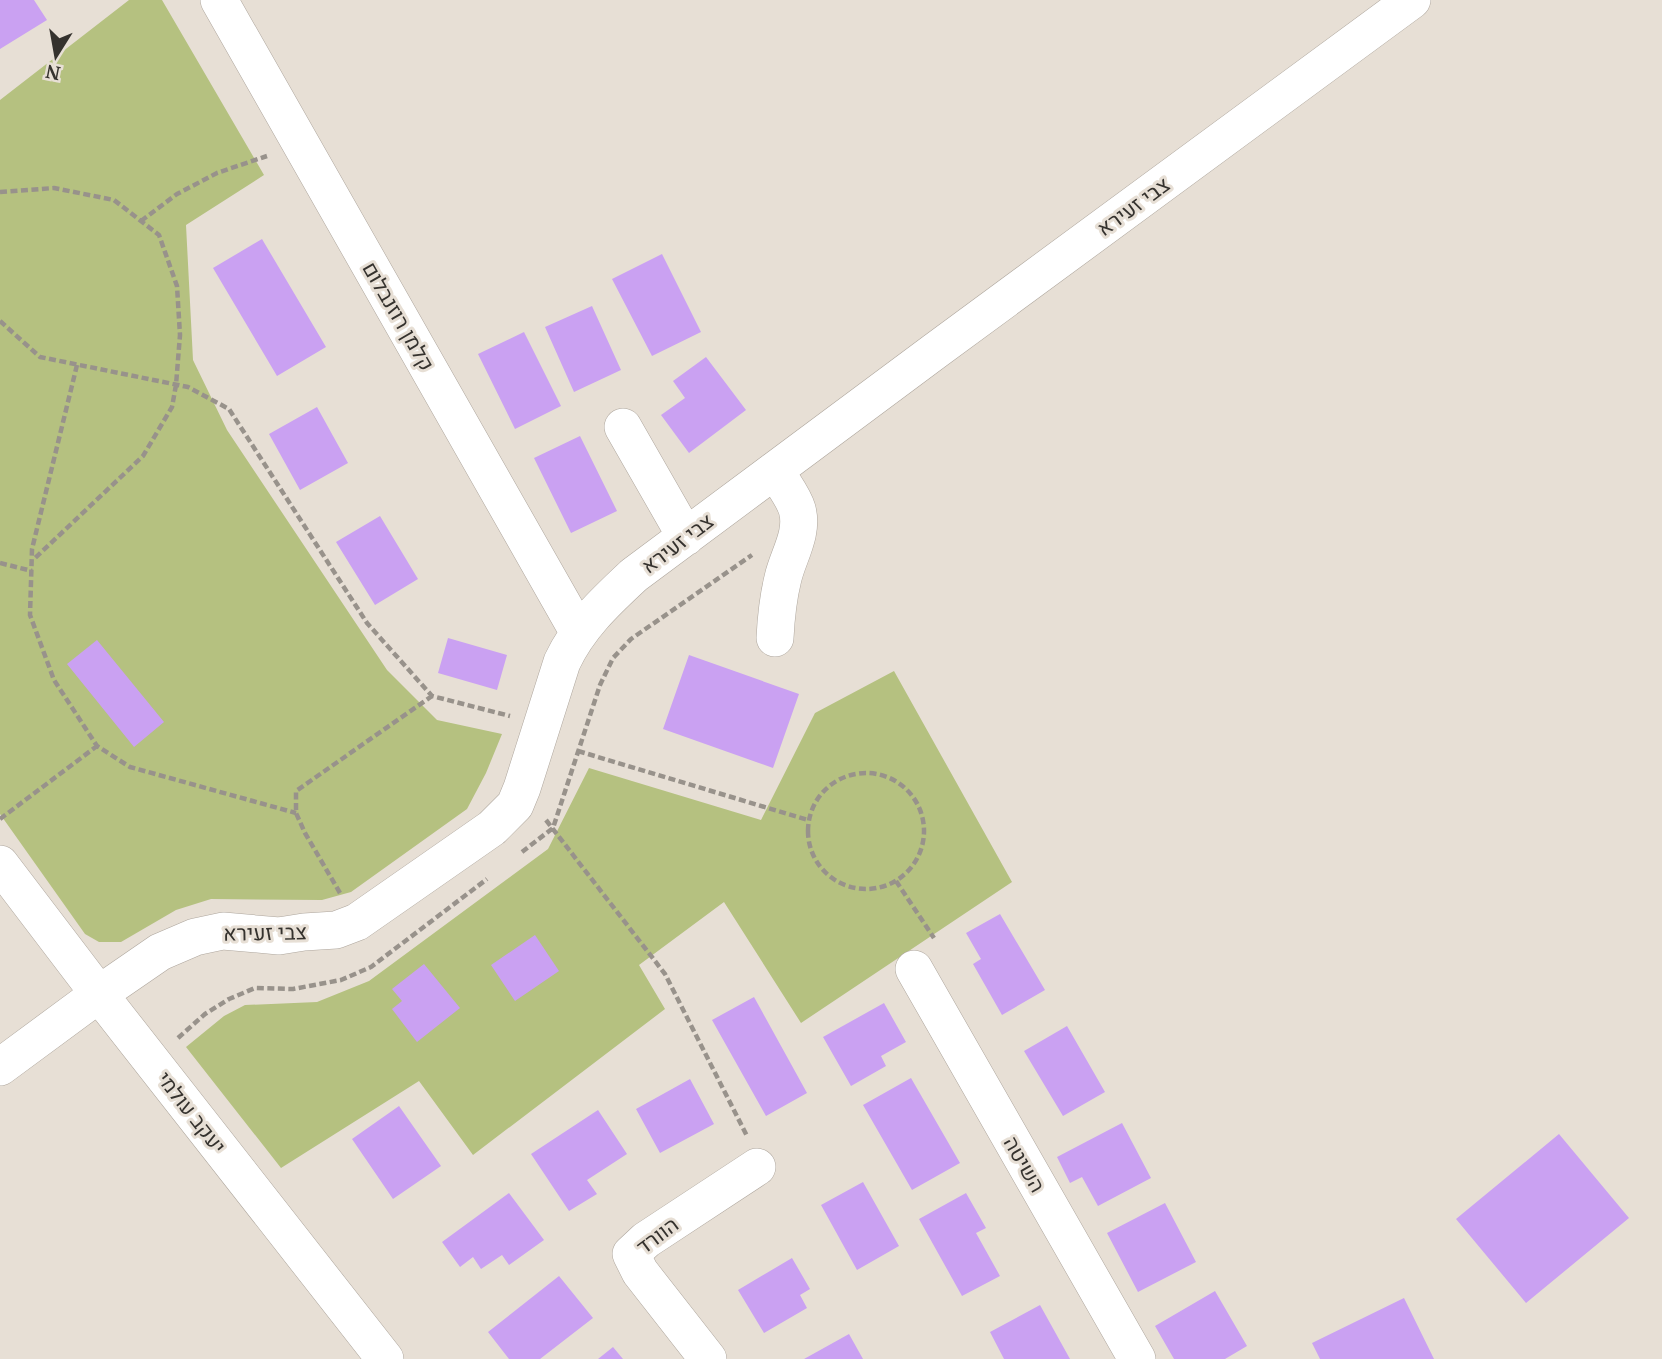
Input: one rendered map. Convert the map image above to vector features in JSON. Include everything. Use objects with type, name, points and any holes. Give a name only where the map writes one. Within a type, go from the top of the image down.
[{"type":"street","name":"קלמן רוזנבלום","points":[[219,0],[579,632]]},
{"type":"street","name":"צבי זעירא","points":[[0,1067],[99,993],[160,952],[195,937],[223,931],[279,936],[335,930],[357,922],[492,828],[515,805],[562,662],[571,643],[601,606],[634,575],[1412,0]]},
{"type":"street","points":[[623,427],[686,537]]},
{"type":"street","points":[[775,470],[796,508],[799,522],[783,575],[775,638]]},
{"type":"street","name":"יעקב עולמי","points":[[0,864],[385,1359]]},
{"type":"street","name":"השיטה","points":[[914,970],[1137,1359]]},
{"type":"street","name":"הוורד","points":[[708,1359],[640,1272],[631,1254],[646,1240],[757,1167]]},
{"type":"path","points":[[141,221],[177,194],[218,173],[300,144]]},
{"type":"path","points":[[0,192],[54,188],[114,200],[159,235],[177,286],[180,335],[172,407],[143,456],[32,561]]},
{"type":"path","points":[[0,321],[40,358],[188,387],[229,409],[367,623],[432,696],[808,820]]},
{"type":"path","points":[[78,365],[32,549],[30,615],[54,680],[97,746],[130,767],[296,813]]},
{"type":"path","points":[[0,563],[32,571]]},
{"type":"path","points":[[357,922],[305,833],[296,813],[296,791],[432,696]]},
{"type":"path","points":[[0,819],[97,746]]},
{"type":"path","points":[[866,773],[885,776],[902,786],[916,801],[923,820],[924,837],[919,855],[896,881],[861,889],[844,884],[827,874],[815,859],[808,839],[808,820],[816,801],[829,786],[846,776],[866,773]]},
{"type":"path","points":[[522,788],[665,974],[748,1137],[757,1167]]},
{"type":"path","points":[[896,881],[942,951],[914,970]]},
{"type":"green space","points":[[129,0],[162,0],[264,175],[186,225],[193,360],[227,430],[387,670],[437,720],[502,734],[467,809],[351,892],[322,900],[211,899],[176,910],[121,942],[99,942],[85,934],[0,814],[0,100]]},
{"type":"green space","points":[[894,671],[1012,882],[801,1023],[724,902],[639,965],[665,1009],[473,1155],[419,1081],[281,1168],[186,1047],[224,1016],[245,1005],[317,1002],[369,981],[548,849],[589,768],[761,820],[815,713]]},
{"type":"building","points":[[0,0],[34,0],[47,20],[0,49]]},
{"type":"building","points":[[262,239],[326,347],[277,376],[213,268]]},
{"type":"building","points":[[662,254],[701,332],[652,356],[612,279]]},
{"type":"building","points":[[592,306],[621,370],[574,392],[545,327]]},
{"type":"building","points":[[524,332],[561,406],[515,429],[478,354]]},
{"type":"building","points":[[706,357],[746,410],[689,453],[661,415],[685,398],[673,381]]},
{"type":"building","points":[[317,407],[348,463],[300,490],[269,434]]},
{"type":"building","points":[[580,436],[617,511],[571,533],[534,458]]},
{"type":"building","points":[[380,516],[418,579],[375,605],[336,542]]},
{"type":"building","points":[[448,638],[507,655],[497,690],[438,673]]},
{"type":"building","points":[[97,640],[164,722],[134,747],[67,664]]},
{"type":"building","points":[[689,655],[799,694],[773,768],[663,729]]},
{"type":"building","points":[[1000,914],[1045,990],[1002,1015],[973,964],[981,959],[966,933]]},
{"type":"building","points":[[535,935],[559,971],[515,1001],[491,965]]},
{"type":"building","points":[[424,964],[460,1008],[417,1042],[392,1009],[402,1001],[392,989]]},
{"type":"building","points":[[754,997],[807,1093],[766,1116],[712,1020]]},
{"type":"building","points":[[884,1003],[906,1042],[881,1056],[886,1066],[851,1086],[823,1037]]},
{"type":"building","points":[[1067,1026],[1105,1092],[1063,1116],[1024,1051]]},
{"type":"building","points":[[911,1078],[960,1163],[912,1190],[863,1105]]},
{"type":"building","points":[[690,1079],[714,1124],[660,1153],[636,1109]]},
{"type":"building","points":[[399,1106],[441,1166],[393,1199],[352,1139]]},
{"type":"building","points":[[598,1110],[627,1154],[587,1180],[597,1194],[569,1211],[531,1154]]},
{"type":"building","points":[[1122,1123],[1151,1178],[1098,1206],[1082,1177],[1070,1183],[1057,1157]]},
{"type":"building","points":[[1559,1134],[1629,1218],[1526,1303],[1456,1219]]},
{"type":"building","points":[[863,1182],[899,1246],[857,1270],[821,1205]]},
{"type":"building","points":[[509,1193],[544,1240],[509,1265],[502,1255],[481,1269],[473,1257],[460,1267],[442,1242]]},
{"type":"building","points":[[966,1193],[986,1228],[976,1233],[1000,1276],[962,1296],[919,1219]]},
{"type":"building","points":[[1165,1203],[1196,1262],[1138,1292],[1107,1233]]},
{"type":"building","points":[[792,1258],[810,1289],[800,1295],[807,1308],[764,1333],[738,1290]]},
{"type":"building","points":[[559,1276],[593,1318],[540,1359],[509,1359],[488,1332]]},
{"type":"building","points":[[1215,1291],[1247,1346],[1225,1359],[1174,1359],[1155,1326]]},
{"type":"building","points":[[1404,1298],[1434,1359],[1320,1359],[1312,1343]]},
{"type":"building","points":[[1040,1305],[1070,1359],[1004,1359],[990,1332]]},
{"type":"building","points":[[849,1334],[863,1359],[804,1359]]},
{"type":"building","points":[[613,1347],[623,1359],[598,1359]]}]
